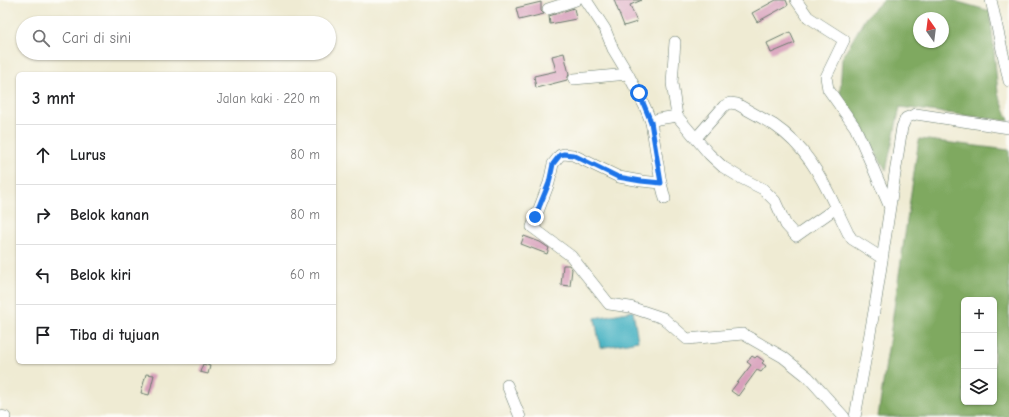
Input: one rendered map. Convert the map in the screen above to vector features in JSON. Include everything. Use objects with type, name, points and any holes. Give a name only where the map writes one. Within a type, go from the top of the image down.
[{"type":"street","points":[[548,9],[576,0]]},
{"type":"street","points":[[586,0],[605,28],[613,49],[628,74],[651,122],[665,199]]},
{"type":"street","points":[[796,0],[808,17],[844,40],[826,77],[826,82],[828,89],[858,133],[889,205]]},
{"type":"street","points":[[991,0],[1009,81]]},
{"type":"street","points":[[674,42],[672,83],[676,116],[723,168],[763,189],[775,201],[786,225],[796,236],[836,208]]},
{"type":"street","points":[[574,80],[628,74]]},
{"type":"street","points":[[696,138],[724,106],[730,103],[737,104],[774,126],[803,151],[817,170],[852,239],[882,258]]},
{"type":"street","points":[[855,417],[882,258],[902,127],[906,118],[916,114],[1009,128]]},
{"type":"street","points":[[651,122],[664,117],[676,116]]},
{"type":"street","points":[[661,183],[618,177],[573,155],[560,155],[553,164],[549,183],[532,227],[572,256],[609,304],[630,307],[662,318],[687,339],[743,334],[783,357],[808,377],[844,417]]},
{"type":"street","points":[[507,385],[520,417]]},
{"type":"street","points":[[0,417],[5,417]]},
{"type":"green space","points":[[883,0],[951,0],[990,11],[998,93],[1009,121],[900,107],[886,170],[840,94],[842,58],[866,17]]},
{"type":"green space","points":[[919,139],[1009,150],[1009,417],[878,417]]},
{"type":"water","points":[[633,311],[638,341],[600,348],[595,318]]},
{"type":"building","points":[[614,0],[642,0],[630,5],[637,22],[624,26]]},
{"type":"building","points":[[776,0],[786,0],[788,5],[757,22],[752,13]]},
{"type":"building","points":[[541,2],[541,11],[544,14],[519,20],[516,8]]},
{"type":"building","points":[[574,8],[576,19],[550,24],[549,16]]},
{"type":"building","points":[[790,32],[795,43],[771,53],[767,43]]},
{"type":"building","points":[[564,53],[569,74],[567,80],[536,88],[534,76],[556,71],[552,56]]},
{"type":"building","points":[[524,236],[540,242],[549,248],[547,254],[521,244]]},
{"type":"building","points":[[563,265],[569,265],[572,269],[570,286],[561,285]]},
{"type":"building","points":[[752,356],[755,358],[757,356],[764,361],[762,363],[766,366],[761,372],[757,370],[738,396],[731,391],[751,365],[747,362]]},
{"type":"building","points":[[203,364],[210,366],[208,374],[200,372]]},
{"type":"building","points":[[146,374],[154,375],[149,395],[141,393]]},
{"type":"route","points":[[535,217],[549,183],[553,164],[560,155],[573,155],[618,177],[661,183],[651,122],[639,93]]}]
